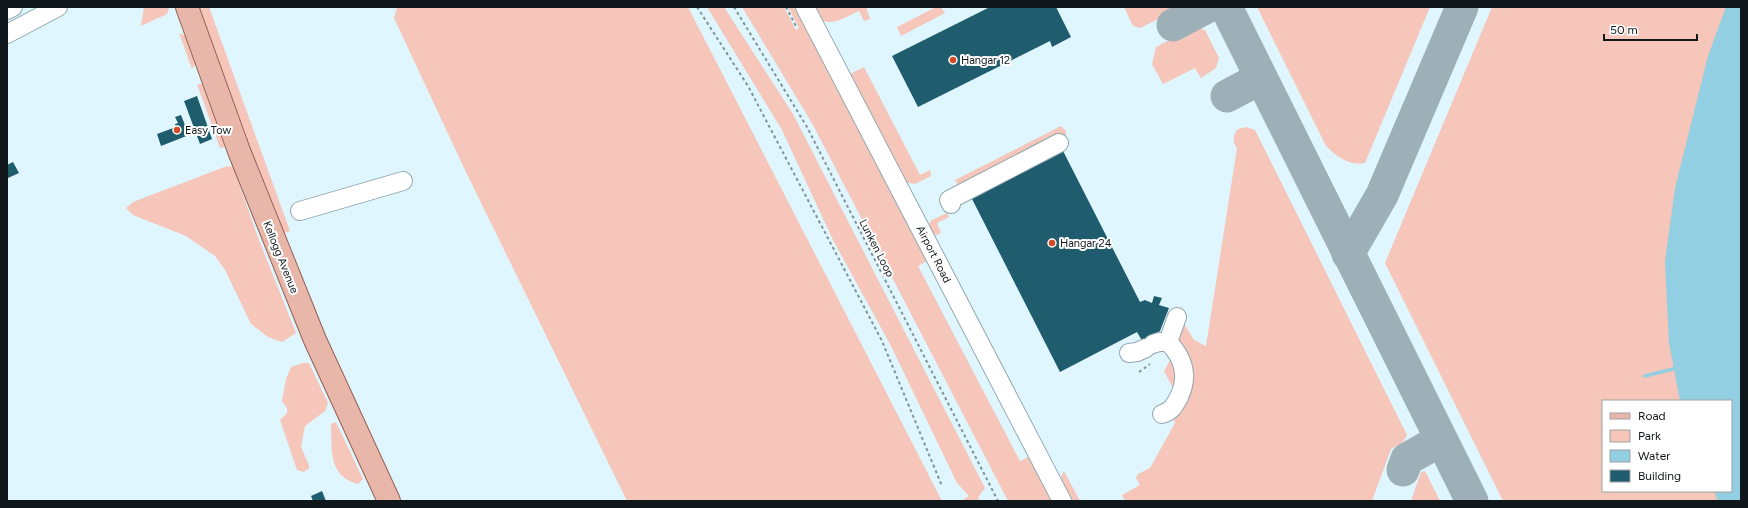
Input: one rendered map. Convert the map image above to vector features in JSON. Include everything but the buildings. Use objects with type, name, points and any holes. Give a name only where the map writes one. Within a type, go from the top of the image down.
[{"type":"main road","name":"Kellogg Avenue","points":[[187,7],[239,151],[312,333],[389,501]]},
{"type":"lane","points":[[7,10],[13,7]]},
{"type":"lane","points":[[7,34],[31,13],[58,7]]},
{"type":"lane","name":"Airport Road","points":[[805,7],[1062,501]]},
{"type":"lane","points":[[951,204],[949,200],[1059,143]]},
{"type":"lane","points":[[300,211],[403,181]]},
{"type":"lane","points":[[1155,349],[1177,317]]},
{"type":"lane","points":[[1129,353],[1174,347],[1184,368],[1186,378],[1184,387],[1170,412],[1162,414]]},
{"type":"path","points":[[697,7],[748,86],[882,341],[942,486]]},
{"type":"path","name":"Lunken Loop","points":[[734,7],[807,127],[998,501]]},
{"type":"path","points":[[786,7],[797,28]]},
{"type":"path","points":[[1139,372],[1155,349]]},
{"type":"green space","points":[[144,7],[169,7],[167,14],[141,26]]},
{"type":"green space","points":[[199,7],[209,7],[290,231],[282,234]]},
{"type":"green space","points":[[397,7],[688,7],[942,501],[627,501],[465,170],[394,18]]},
{"type":"green space","points":[[707,7],[724,7],[793,114],[985,488],[978,497],[980,501],[961,501],[969,496],[957,483],[891,346],[833,240],[782,130]]},
{"type":"green space","points":[[742,7],[784,7],[796,30],[799,28],[788,7],[798,7],[929,260],[918,266],[1020,461],[1030,456],[1054,501],[1008,501],[813,125]]},
{"type":"green space","points":[[813,7],[866,7],[870,19],[864,21],[859,11],[839,20],[824,22],[819,20]]},
{"type":"green space","points":[[936,7],[941,7],[945,13],[901,36],[897,27]]},
{"type":"green space","points":[[1124,7],[1183,7],[1140,28],[1133,26]]},
{"type":"green space","points":[[1257,7],[1430,7],[1365,163],[1359,164],[1344,160],[1334,154],[1326,146]]},
{"type":"green space","points":[[1492,7],[1741,7],[1741,501],[1503,501],[1385,263]]},
{"type":"green space","points":[[1194,27],[1205,30],[1219,58],[1216,68],[1201,78],[1195,68],[1163,84],[1152,64],[1156,47]]},
{"type":"green space","points":[[179,33],[184,35],[186,38],[195,64],[192,69]]},
{"type":"green space","points":[[864,67],[920,175],[930,170],[931,176],[915,184],[904,182],[849,78],[852,73]]},
{"type":"green space","points":[[197,84],[202,84],[225,147],[220,148]]},
{"type":"green space","points":[[1061,126],[1066,131],[1066,135],[960,189],[955,180]]},
{"type":"green space","points":[[1246,127],[1255,130],[1407,435],[1402,443],[1391,449],[1372,501],[1125,501],[1122,495],[1140,485],[1136,478],[1138,474],[1150,468],[1175,423],[1172,417],[1188,388],[1176,341],[1184,324],[1194,340],[1206,346],[1237,148],[1234,143],[1234,136],[1238,129]]},
{"type":"green space","points":[[227,166],[233,167],[259,240],[296,333],[282,342],[268,337],[251,324],[225,270],[215,256],[186,236],[133,215],[126,208],[133,202]]},
{"type":"green space","points":[[947,213],[949,217],[937,223],[941,233],[932,237],[929,230],[930,221]]},
{"type":"green space","points":[[1173,355],[1180,374],[1173,388],[1164,371]]},
{"type":"green space","points":[[303,363],[309,363],[328,403],[325,411],[305,426],[301,447],[309,468],[304,472],[297,470],[280,420],[287,413],[287,408],[282,401],[286,379],[291,367]]},
{"type":"green space","points":[[336,422],[363,479],[358,484],[341,475],[334,461],[331,443],[331,424]]},
{"type":"green space","points":[[1064,471],[1080,501],[1070,501],[1066,494],[1062,486],[1061,479]]},
{"type":"green space","points":[[1425,471],[1440,501],[1411,501],[1421,472]]},
{"type":"water","points":[[1726,7],[1741,7],[1741,501],[1718,501],[1714,492],[1732,492],[1732,400],[1680,400],[1669,343],[1665,261],[1675,188],[1708,56]]},
{"type":"waterway","points":[[1645,376],[1677,368]]},
{"type":"taxiway","points":[[1173,25],[1207,7]]},
{"type":"taxiway","points":[[1226,7],[1472,501]]},
{"type":"taxiway","points":[[1348,254],[1382,195],[1462,7]]},
{"type":"taxiway","points":[[1227,96],[1261,78]]},
{"type":"taxiway","points":[[1403,470],[1407,459],[1441,440]]},
{"type":"place","name":"Hangar 12","points":[[953,60]]},
{"type":"place","name":"Easy Tow","points":[[177,130]]},
{"type":"place","name":"Hangar 24","points":[[1052,243]]}]
